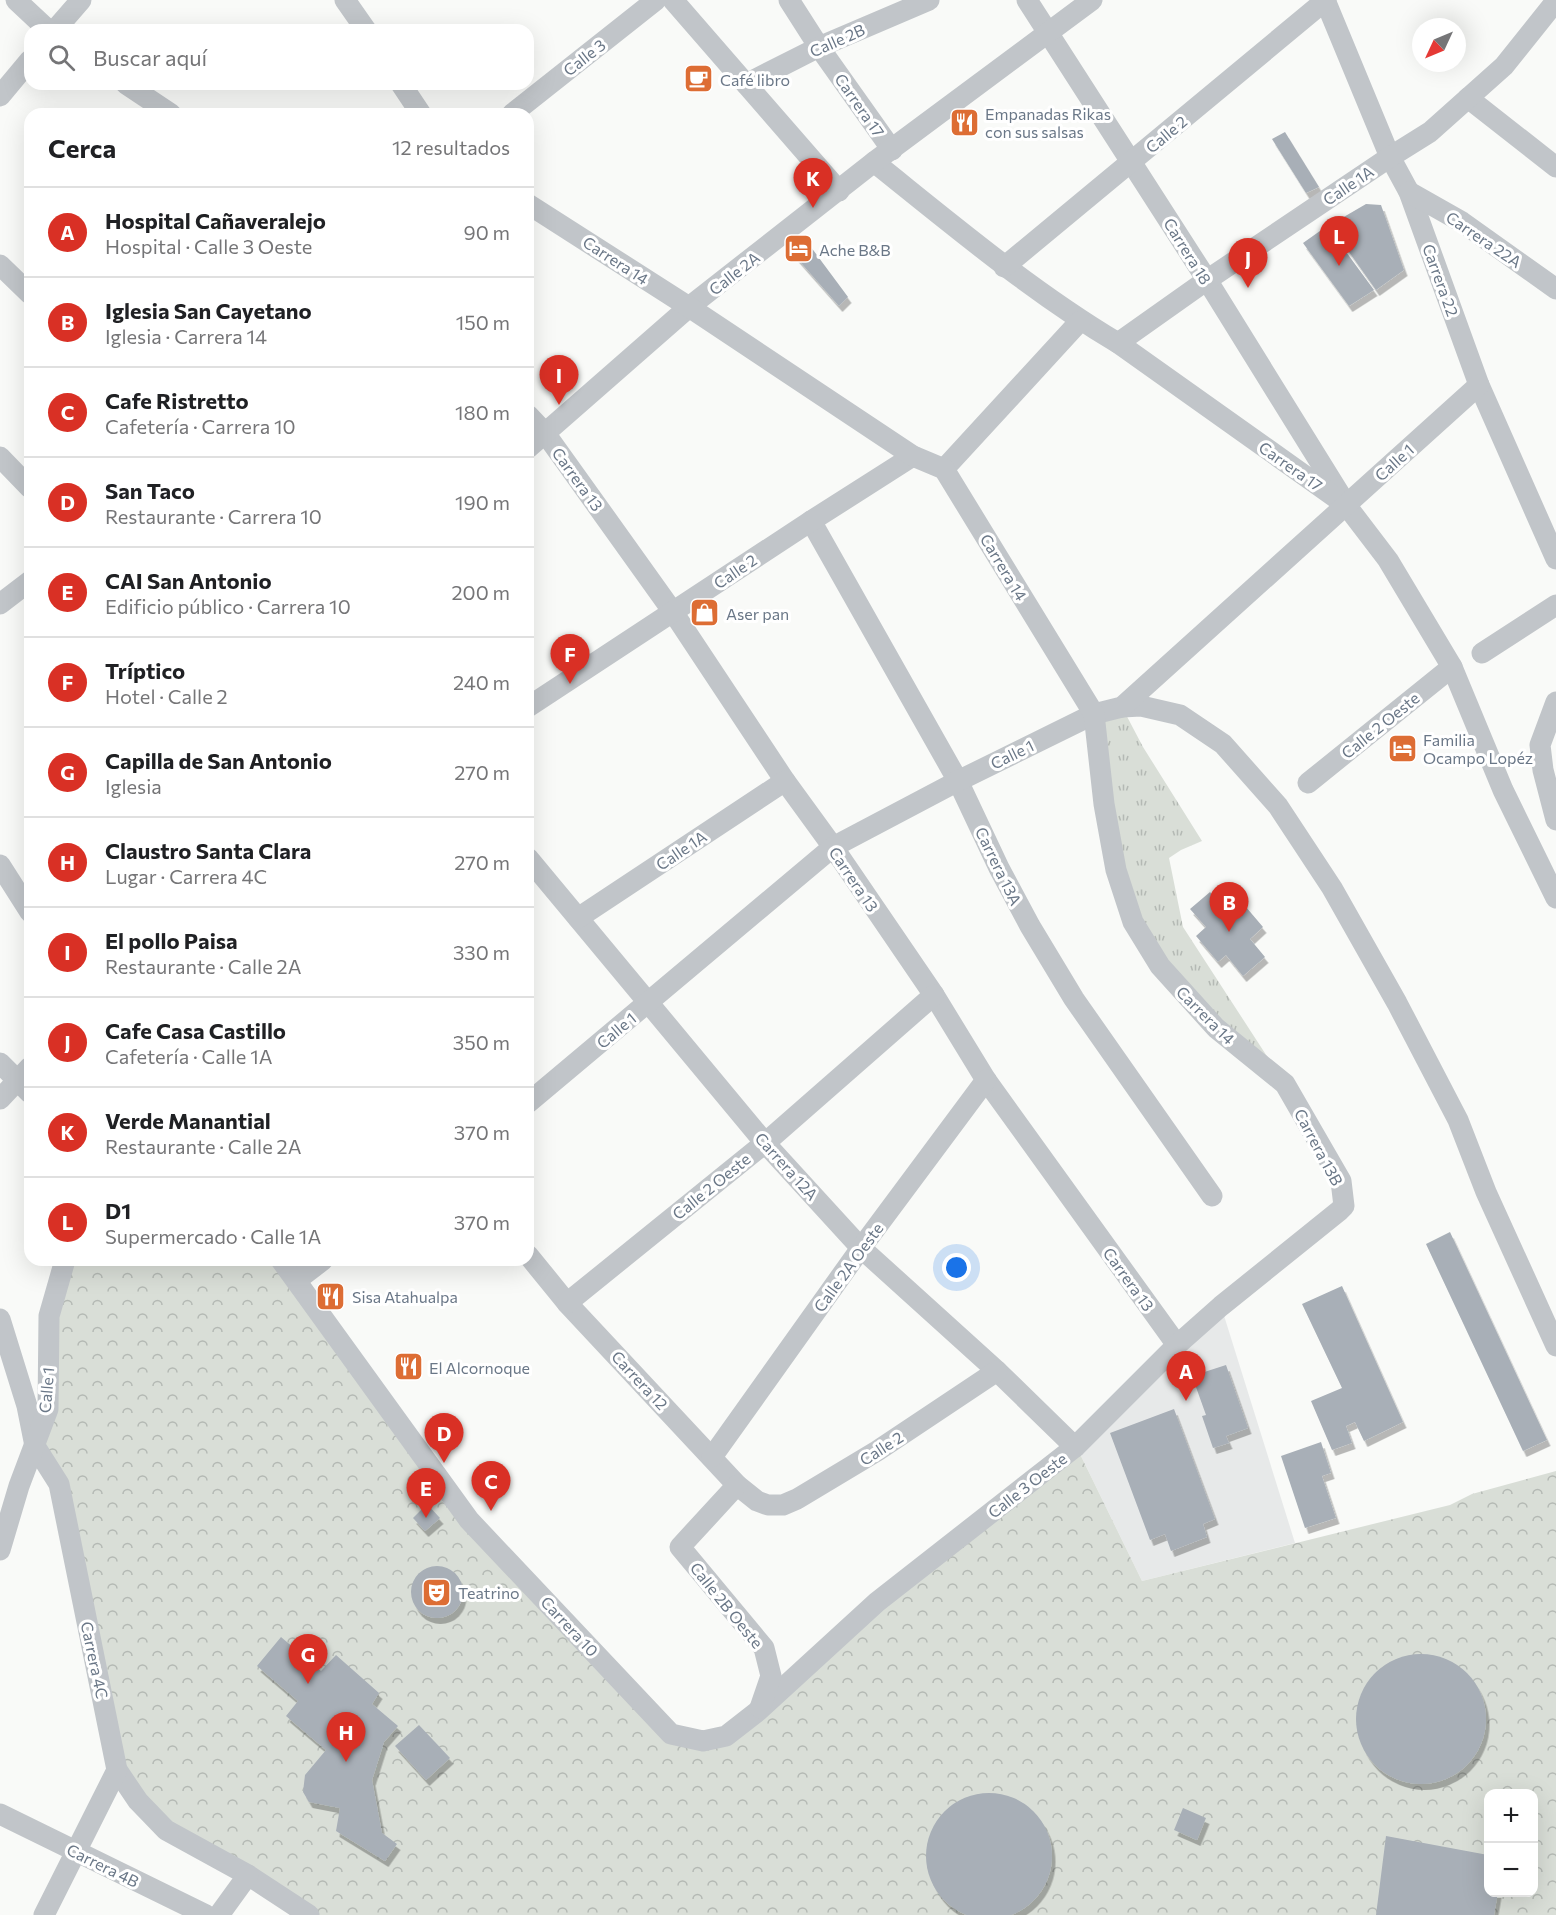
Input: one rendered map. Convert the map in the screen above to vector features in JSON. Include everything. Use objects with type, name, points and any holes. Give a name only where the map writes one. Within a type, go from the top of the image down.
[{"type":"street","points":[[16,0],[42,24]]},
{"type":"street","points":[[60,24],[81,0]]},
{"type":"street","points":[[345,0],[362,24]]},
{"type":"street","name":"Calle 3","points":[[520,108],[656,0]]},
{"type":"street","points":[[673,0],[839,191]]},
{"type":"street","name":"Carrera 17","points":[[789,0],[819,47],[892,150]]},
{"type":"street","name":"Calle 2B","points":[[746,84],[819,47],[929,0]]},
{"type":"street","name":"Carrera 18","points":[[1027,0],[1207,280],[1346,505]]},
{"type":"street","name":"Calle 2A","points":[[534,443],[689,307],[874,162],[1092,0]]},
{"type":"street","name":"Carrera 22","points":[[1325,0],[1390,157],[1409,192],[1479,385],[1556,559]]},
{"type":"street","name":"Calle 2","points":[[1004,267],[1325,0]]},
{"type":"street","name":"Calle 1A","points":[[1118,343],[1207,280],[1430,132],[1504,66],[1556,2]]},
{"type":"street","points":[[0,96],[24,67]]},
{"type":"street","points":[[135,90],[162,108]]},
{"type":"street","points":[[405,90],[418,108]]},
{"type":"street","points":[[1468,98],[1556,167]]},
{"type":"street","name":"Carrera 17","points":[[874,162],[1004,267],[1080,321],[1118,343],[1346,505],[1388,560],[1452,667],[1503,790],[1556,898]]},
{"type":"street","name":"Carrera 22A","points":[[1409,192],[1462,222],[1556,289]]},
{"type":"street","name":"Carrera 14","points":[[534,208],[689,307],[913,456],[944,469],[1094,714],[1104,804],[1114,859],[1133,922],[1160,966],[1216,1028],[1285,1084]]},
{"type":"street","points":[[0,265],[24,288]]},
{"type":"street","points":[[944,469],[1080,321]]},
{"type":"street","name":"Calle 1","points":[[534,1098],[833,847],[958,781],[1094,714],[1122,707],[1479,385]]},
{"type":"street","name":"Carrera 13","points":[[534,421],[545,433],[673,612],[785,781],[934,995],[986,1080],[1176,1346]]},
{"type":"street","name":"Calle 2","points":[[534,703],[913,456]]},
{"type":"street","points":[[0,458],[24,482]]},
{"type":"street","name":"Carrera 13A","points":[[811,521],[958,781],[999,868],[1030,926],[1074,999],[1212,1196]]},
{"type":"street","points":[[0,604],[24,586]]},
{"type":"street","points":[[1482,653],[1556,605]]},
{"type":"street","name":"Calle 2 Oeste","points":[[1308,783],[1452,667]]},
{"type":"street","points":[[1556,702],[1540,745],[1543,770],[1556,820]]},
{"type":"street","points":[[1122,707],[1141,706],[1180,715],[1222,744],[1278,806],[1332,888],[1397,1003],[1458,1120],[1486,1192],[1556,1346]]},
{"type":"street","name":"Calle 1A","points":[[578,918],[785,781]]},
{"type":"street","points":[[0,865],[24,903]]},
{"type":"street","name":"Carrera 12A","points":[[534,865],[765,1143],[861,1248],[997,1371],[1075,1447]]},
{"type":"street","name":"Calle 2 Oeste","points":[[567,1303],[765,1143],[934,995]]},
{"type":"street","points":[[0,1063],[24,1079]]},
{"type":"street","name":"Calle 2A Oeste","points":[[712,1457],[861,1248],[986,1080]]},
{"type":"street","points":[[0,1099],[24,1081]]},
{"type":"street","name":"Carrera 13B","points":[[1285,1084],[1341,1181],[1344,1206],[1340,1211]]},
{"type":"street","name":"Calle 3 Oeste","points":[[703,1741],[726,1736],[758,1711],[877,1602],[1075,1447],[1176,1346],[1221,1306],[1340,1211]]},
{"type":"street","name":"Carrera 12","points":[[534,1262],[567,1303],[737,1485],[757,1501]]},
{"type":"street","name":"Calle 1","points":[[0,1550],[19,1486],[48,1409],[50,1316],[63,1266]]},
{"type":"street","name":"Carrera 10","points":[[286,1266],[470,1520],[671,1734],[703,1741]]},
{"type":"street","points":[[297,1280],[315,1266]]},
{"type":"street","name":"Carrera 4C","points":[[1,1324],[27,1406],[35,1446],[59,1484],[117,1770],[138,1801],[166,1830],[248,1875],[309,1915]]},
{"type":"street","name":"Calle 2","points":[[757,1501],[768,1505],[783,1505],[823,1485],[997,1371]]},
{"type":"street","name":"Calle 2B Oeste","points":[[737,1485],[680,1547],[764,1648],[771,1676],[758,1711]]},
{"type":"street","points":[[44,1915],[117,1770]]},
{"type":"street","name":"Carrera 4B","points":[[0,1814],[206,1915]]},
{"type":"street","points":[[219,1915],[248,1875]]},
{"type":"shaded area","points":[[1221,1306],[1295,1543],[1142,1581],[1080,1454]]},
{"type":"green space","points":[[1122,707],[1143,747],[1202,841],[1169,858],[1183,927],[1285,1084],[1268,1071],[1133,922],[1094,714]]},
{"type":"green space","points":[[64,1266],[285,1266],[456,1502],[671,1733],[726,1736],[877,1602],[1080,1454],[1142,1581],[1450,1505],[1472,1494],[1556,1471],[1556,1915],[309,1915],[166,1830],[117,1770],[59,1484],[35,1446]]},
{"type":"building","points":[[1285,132],[1319,187],[1306,193],[1272,139]]},
{"type":"building","points":[[1366,204],[1381,205],[1404,270],[1376,290],[1330,225]]},
{"type":"building","points":[[1327,226],[1374,290],[1349,306],[1303,243]]},
{"type":"building","points":[[802,235],[848,297],[839,306],[787,247]]},
{"type":"building","points":[[1210,892],[1226,911],[1240,900],[1263,927],[1250,939],[1265,957],[1243,976],[1226,955],[1218,962],[1196,936],[1206,927],[1190,909]]},
{"type":"building","points":[[1450,1232],[1547,1440],[1523,1451],[1426,1244]]},
{"type":"building","points":[[1342,1286],[1403,1422],[1364,1441],[1355,1422],[1346,1426],[1352,1443],[1332,1450],[1311,1401],[1342,1388],[1302,1304]]},
{"type":"building","points":[[1226,1365],[1248,1428],[1226,1436],[1229,1443],[1213,1448],[1202,1416],[1206,1415],[1192,1376]]},
{"type":"building","points":[[1174,1409],[1215,1519],[1203,1524],[1207,1537],[1171,1551],[1165,1534],[1150,1540],[1110,1433]]},
{"type":"building","points":[[1321,1442],[1331,1473],[1322,1476],[1336,1518],[1305,1528],[1281,1456]]},
{"type":"building","points":[[427,1504],[440,1518],[425,1531],[413,1518]]},
{"type":"building","name":"Teatrino","points":[[432,1566],[442,1566],[456,1573],[463,1592],[456,1611],[442,1618],[432,1618],[422,1614],[415,1607],[411,1597],[411,1587],[415,1577],[422,1570]]},
{"type":"building","points":[[281,1637],[321,1671],[336,1655],[379,1693],[372,1704],[398,1726],[384,1742],[372,1780],[382,1833],[397,1844],[385,1861],[336,1831],[340,1808],[309,1802],[303,1792],[305,1775],[326,1750],[286,1716],[298,1701],[257,1666]]},
{"type":"building","points":[[1421,1654],[1446,1659],[1467,1673],[1481,1694],[1486,1719],[1481,1744],[1467,1765],[1446,1779],[1421,1784],[1396,1779],[1375,1765],[1361,1744],[1356,1719],[1361,1694],[1375,1673],[1396,1659]]},
{"type":"building","points":[[419,1725],[450,1758],[426,1780],[395,1746]]},
{"type":"building","points":[[989,1793],[1013,1798],[1024,1804],[1041,1821],[1052,1856],[1050,1868],[1041,1891],[1024,1908],[1005,1916],[973,1916],[954,1908],[937,1891],[931,1880],[926,1856],[931,1832],[945,1812],[965,1798]]},
{"type":"building","points":[[1183,1808],[1206,1818],[1197,1840],[1174,1830]]},
{"type":"building","points":[[1386,1836],[1484,1854],[1484,1897],[1497,1897],[1494,1915],[1376,1915]]},
{"type":"place","name":"Café libro","points":[[699,79]]},
{"type":"place","name":"Empanadas Rikas con sus salsas","points":[[964,122]]},
{"type":"place","name":"Verde Manantial","points":[[813,208]]},
{"type":"place","name":"Ache B&B","points":[[798,249]]},
{"type":"place","name":"D1","points":[[1339,266]]},
{"type":"place","name":"Cafe Casa Castillo","points":[[1248,288]]},
{"type":"place","name":"El pollo Paisa","points":[[559,405]]},
{"type":"place","name":"Aser pan","points":[[705,613]]},
{"type":"place","name":"Tríptico","points":[[570,684]]},
{"type":"place","name":"Familia Ocampo Lopéz","points":[[1402,748]]},
{"type":"place","name":"Iglesia San Cayetano","points":[[1229,932]]},
{"type":"place","name":"Sisa Atahualpa","points":[[331,1296]]},
{"type":"place","name":"El Alcornoque","points":[[408,1367]]},
{"type":"place","name":"Hospital Cañaveralejo","points":[[1186,1401]]},
{"type":"place","name":"San Taco","points":[[444,1463]]},
{"type":"place","name":"Cafe Ristretto","points":[[491,1511]]},
{"type":"place","name":"CAI San Antonio","points":[[426,1518]]},
{"type":"place","name":"Teatrino","points":[[437,1592]]},
{"type":"place","name":"Capilla de San Antonio","points":[[308,1684]]},
{"type":"place","name":"Claustro Santa Clara","points":[[346,1762]]}]
